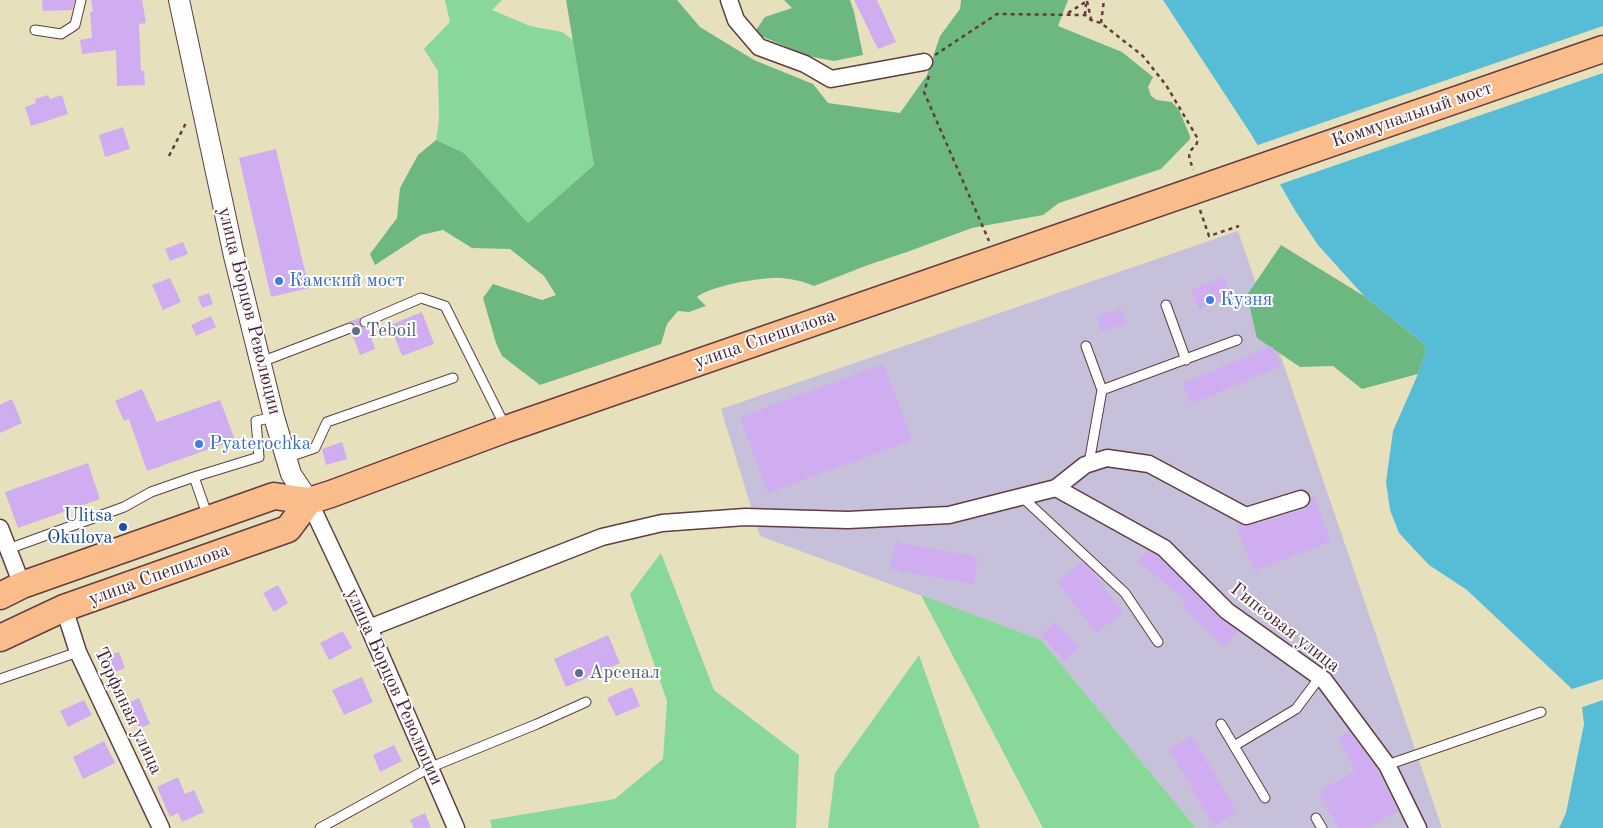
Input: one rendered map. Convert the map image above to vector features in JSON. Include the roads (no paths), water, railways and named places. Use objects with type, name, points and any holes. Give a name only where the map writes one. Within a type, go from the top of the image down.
[{"type":"main road","name":"Коммунальный мост","points":[[1221,181],[1603,49]]},
{"type":"main road","name":"улица Спешилова","points":[[11,591],[274,496],[309,501],[331,494],[506,429],[1221,181]]},
{"type":"main road","name":"улица Спешилова","points":[[0,638],[64,608],[288,529],[309,501]]},
{"type":"street","name":"улица Борцов Революции","points":[[179,0],[234,256],[274,417],[291,474],[309,501],[369,628],[456,828]]},
{"type":"street","points":[[729,0],[736,20],[759,47],[805,64],[831,79],[928,60]]},
{"type":"street","points":[[369,628],[602,537],[662,523],[744,517],[848,520],[949,515],[1056,488],[1084,465],[1107,458],[1150,464],[1246,516],[1301,499]]},
{"type":"street","name":"Гипсовая улица","points":[[1056,488],[1164,548],[1227,612],[1324,680],[1387,764],[1415,827]]},
{"type":"street","points":[[0,528],[8,549],[11,591]]},
{"type":"street","name":"Торфяная улица","points":[[64,608],[78,652],[161,828]]},
{"type":"lane","points":[[35,30],[61,34],[75,25],[81,0]]},
{"type":"lane","points":[[366,322],[421,298],[445,306],[506,429]]},
{"type":"lane","points":[[1166,305],[1186,360]]},
{"type":"lane","points":[[261,362],[350,328]]},
{"type":"lane","points":[[1102,390],[1237,340]]},
{"type":"lane","points":[[1086,346],[1102,390],[1089,463]]},
{"type":"lane","points":[[286,458],[315,448],[327,422],[453,378]]},
{"type":"lane","points":[[8,549],[124,508],[152,492],[259,457],[256,421],[274,417]]},
{"type":"lane","points":[[194,477],[209,519]]},
{"type":"lane","points":[[1022,497],[1125,593],[1158,642]]},
{"type":"lane","points":[[0,679],[78,652]]},
{"type":"lane","points":[[1234,746],[1296,709],[1320,677]]},
{"type":"lane","points":[[320,828],[429,768],[586,702]]},
{"type":"lane","points":[[1387,764],[1541,712]]},
{"type":"lane","points":[[1221,724],[1264,798]]},
{"type":"lane","points":[[1316,818],[1322,828]]},
{"type":"water","points":[[1163,0],[1603,0],[1603,828],[1559,828],[1566,813],[1584,724],[1582,707],[1572,689],[1467,590],[1429,565],[1399,533],[1390,510],[1386,482],[1393,431],[1426,351],[1423,343],[1364,296],[1318,245],[1296,212],[1251,134]]},
{"type":"place","name":"Камский мост","points":[[279,281]]},
{"type":"place","name":"Кузня","points":[[1210,300]]},
{"type":"place","name":"Teboil","points":[[356,331]]},
{"type":"place","name":"Pyaterochka","points":[[199,444]]},
{"type":"place","name":"Ulitsa Okulova","points":[[123,527]]},
{"type":"place","name":"Арсенал","points":[[579,673]]}]
